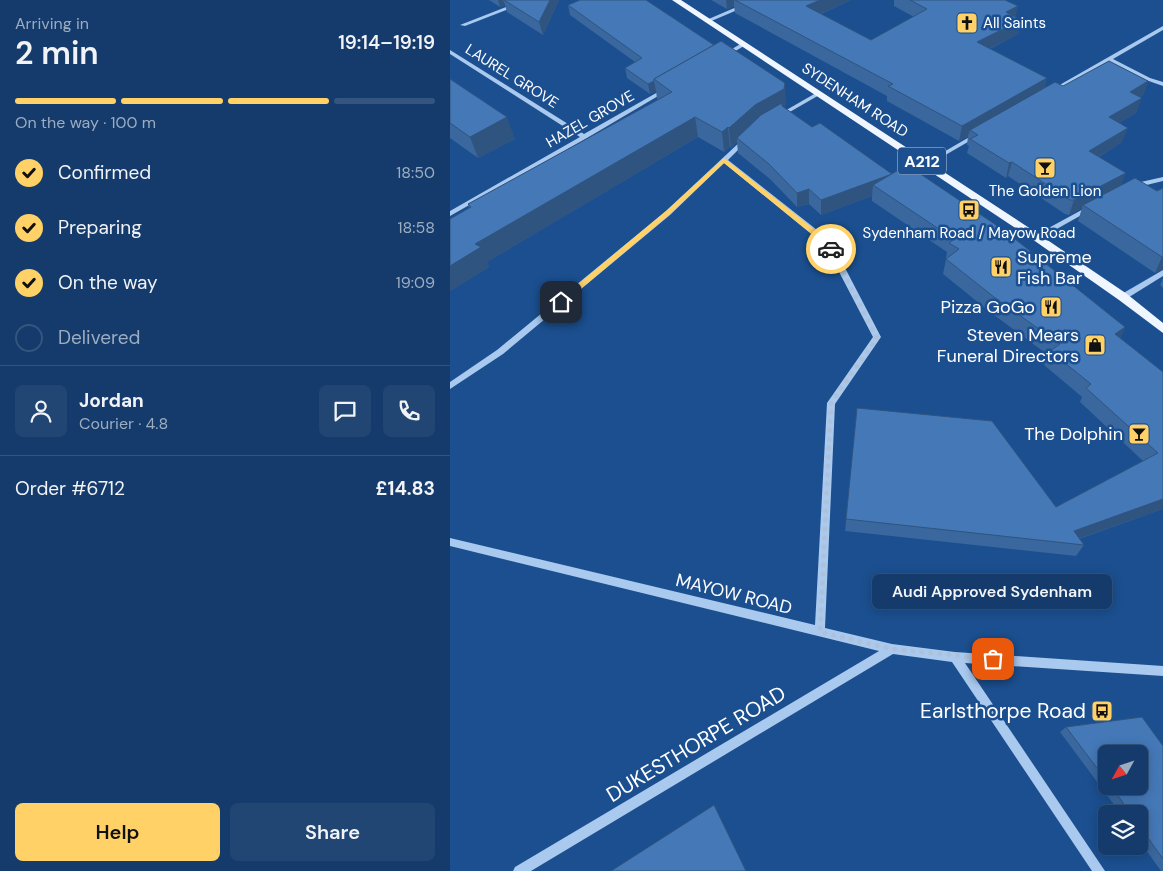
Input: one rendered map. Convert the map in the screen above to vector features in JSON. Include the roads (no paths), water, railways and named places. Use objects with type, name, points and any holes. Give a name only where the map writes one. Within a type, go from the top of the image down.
[{"type":"main road","name":"SYDENHAM ROAD","points":[[676,0],[1036,237],[1123,297],[1163,329]]},
{"type":"street","points":[[464,25],[530,0]]},
{"type":"street","points":[[707,21],[758,0]]},
{"type":"street","points":[[1045,95],[1163,28]]},
{"type":"street","points":[[717,60],[742,45]]},
{"type":"street","name":"LAUREL GROVE","points":[[450,52],[585,137]]},
{"type":"street","points":[[1109,58],[1148,80],[1163,84]]},
{"type":"street","name":"HAZEL GROVE","points":[[450,214],[676,84]]},
{"type":"street","points":[[768,122],[818,94]]},
{"type":"street","points":[[926,164],[986,129]]},
{"type":"street","points":[[450,386],[500,352],[668,213],[752,134]]},
{"type":"street","points":[[724,160],[828,243],[877,338],[831,403],[820,632]]},
{"type":"street","points":[[1122,191],[1163,179]]},
{"type":"street","points":[[1036,237],[1096,205]]},
{"type":"street","points":[[1123,297],[1163,273]]},
{"type":"street","name":"MAYOW ROAD","points":[[450,542],[892,649],[955,657],[1163,671]]},
{"type":"street","name":"DUKESTHORPE ROAD","points":[[519,871],[892,649]]},
{"type":"street","points":[[955,657],[1100,871]]},
{"type":"place","name":"All Saints","points":[[967,23]]},
{"type":"place","name":"The Golden Lion","points":[[1045,168]]},
{"type":"place","name":"Sydenham Road / Mayow Road","points":[[969,210]]},
{"type":"place","name":"Supreme Fish Bar","points":[[1001,267]]},
{"type":"place","name":"Pizza GoGo","points":[[1051,307]]},
{"type":"place","name":"Steven Mears Funeral Directors","points":[[1095,345]]},
{"type":"place","name":"The Dolphin","points":[[1139,434]]},
{"type":"place","name":"Audi Approved Sydenham","points":[[993,659]]},
{"type":"place","name":"Earlsthorpe Road","points":[[1102,711]]}]
